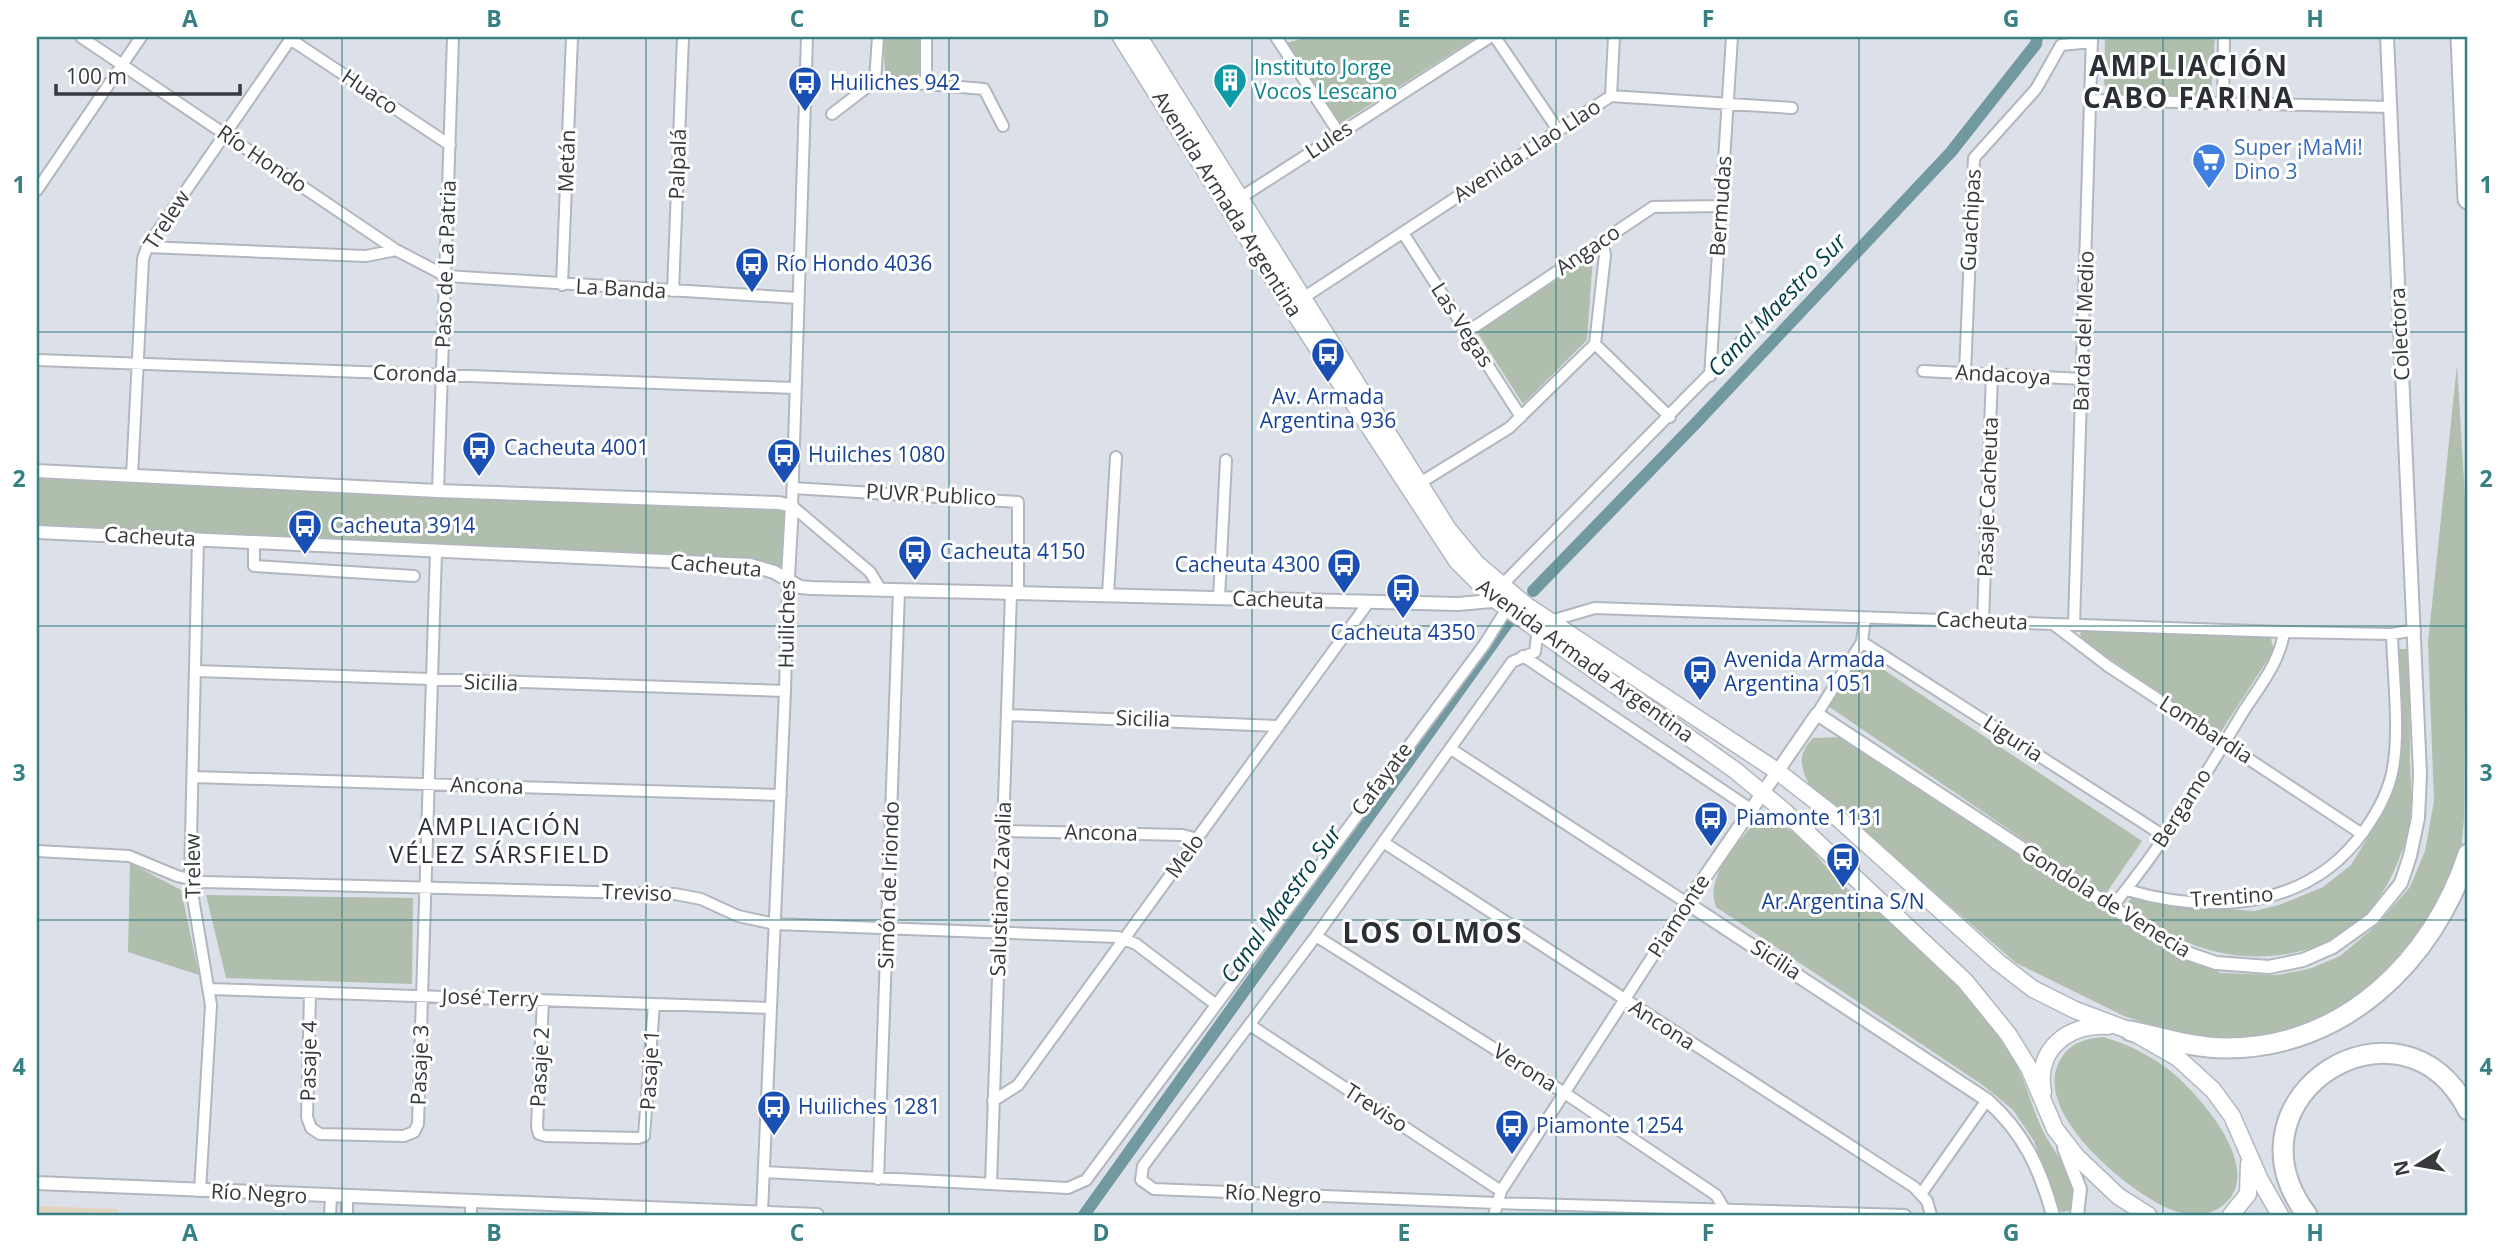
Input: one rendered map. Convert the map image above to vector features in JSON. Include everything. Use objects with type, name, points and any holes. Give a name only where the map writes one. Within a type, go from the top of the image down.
[{"type":"highway","points":[[2461,37],[2468,199]]},
{"type":"highway","points":[[2129,1030],[2193,1045],[2239,1048],[2292,1037],[2327,1023],[2380,990],[2420,950],[2444,913],[2468,854]]},
{"type":"highway","points":[[2307,1215],[2287,1175],[2284,1139],[2287,1122],[2301,1094],[2323,1071],[2348,1059],[2372,1053],[2412,1059],[2433,1069],[2449,1083],[2468,1110]]},
{"type":"main road","name":"Avenida Armada Argentina","points":[[1121,37],[1462,547],[1506,598]]},
{"type":"main road","name":"Avenida Armada Argentina","points":[[1139,37],[1240,198],[1297,302],[1450,551],[1506,598],[1544,624],[1777,771],[1888,860],[2025,983],[2064,1005],[2129,1030],[2178,1058],[2219,1097],[2240,1131],[2260,1180],[2280,1215]]},
{"type":"main road","name":"Avenida Armada Argentina","points":[[1544,624],[1761,793],[1980,996],[2029,1069],[2052,1123],[2098,1179],[2147,1215]]},
{"type":"main road","name":"Avenida Armada Argentina","points":[[2052,1123],[2041,1075],[2044,1062],[2056,1041],[2078,1028],[2092,1026],[2129,1030]]},
{"type":"main road","name":"Avenida Armada Argentina","points":[[2231,1215],[2248,1194],[2250,1179],[2240,1131]]},
{"type":"street","name":"Río Hondo","points":[[81,37],[396,250],[446,276]]},
{"type":"street","points":[[37,190],[141,37]]},
{"type":"street","name":"Paso de La Patria","points":[[438,491],[453,37]]},
{"type":"street","name":"Metán","points":[[562,285],[572,37]]},
{"type":"street","name":"Palpalá","points":[[673,291],[683,37]]},
{"type":"street","name":"Huiliches","points":[[762,1212],[793,488],[794,388],[807,37]]},
{"type":"street","points":[[876,81],[878,37]]},
{"type":"street","points":[[926,37],[926,84]]},
{"type":"street","points":[[1279,37],[1339,134]]},
{"type":"street","points":[[1492,37],[1558,130]]},
{"type":"street","name":"Lules","points":[[1240,198],[1492,37]]},
{"type":"street","points":[[1611,96],[1614,37]]},
{"type":"street","name":"Bermudas","points":[[1710,376],[1732,37]]},
{"type":"street","points":[[2223,104],[2224,37]]},
{"type":"street","name":"Colectora","points":[[2387,37],[2415,630]]},
{"type":"street","name":"Huaco","points":[[291,38],[450,145]]},
{"type":"street","name":"Trelew","points":[[132,476],[143,259],[147,247],[291,38]]},
{"type":"street","name":"Barda del Medio","points":[[2074,624],[2092,39]]},
{"type":"street","name":"Guachipas","points":[[1965,373],[1974,158],[2036,89],[2061,45],[2092,39]]},
{"type":"street","points":[[832,114],[876,81],[926,84],[984,89],[1003,126]]},
{"type":"street","name":"Avenida Llao Llao","points":[[1297,302],[1611,96],[1792,108]]},
{"type":"street","points":[[2091,100],[2390,107]]},
{"type":"street","name":"Angaco","points":[[1467,332],[1653,207],[1722,206]]},
{"type":"street","name":"Las Vegas","points":[[1403,233],[1521,417]]},
{"type":"street","points":[[1420,483],[1509,428],[1595,344],[1605,255],[1602,241]]},
{"type":"street","points":[[147,247],[366,256],[396,250]]},
{"type":"street","name":"La Banda","points":[[446,276],[797,298]]},
{"type":"street","name":"Cafayate","points":[[991,1184],[1068,1188],[1086,1180],[1484,645],[1506,598],[1670,417],[1788,294]]},
{"type":"street","points":[[1595,344],[1670,417]]},
{"type":"street","name":"Coronda","points":[[37,360],[794,388]]},
{"type":"street","name":"Andacoya","points":[[1923,371],[2082,379]]},
{"type":"street","name":"Pasaje Cacheuta","points":[[1983,621],[1993,374]]},
{"type":"street","points":[[1108,595],[1116,457]]},
{"type":"street","points":[[1219,598],[1226,460]]},
{"type":"street","points":[[37,471],[792,506],[870,572],[881,590]]},
{"type":"street","name":"PUVR Publico","points":[[793,488],[1018,502],[1014,593]]},
{"type":"street","name":"Cacheuta","points":[[37,532],[750,565],[788,577],[800,587],[1470,605],[1506,598]]},
{"type":"street","name":"Trelew","points":[[198,539],[190,880],[210,989],[200,1191]]},
{"type":"street","points":[[254,542],[254,566],[414,576]]},
{"type":"street","points":[[422,996],[436,552]]},
{"type":"street","name":"Simón de Iriondo","points":[[878,1179],[899,591]]},
{"type":"street","name":"Salustiano Zavalia","points":[[991,1184],[1007,715],[1014,593]]},
{"type":"street","name":"Melo","points":[[993,1101],[1018,1085],[1368,603]]},
{"type":"street","name":"Cacheuta","points":[[1544,624],[1595,608],[2284,632],[2392,634],[2415,630]]},
{"type":"street","name":"Piamonte","points":[[1495,1209],[1501,1191],[1687,903],[1862,642],[1866,618]]},
{"type":"street","name":"Cafayate","points":[[1145,1186],[1141,1180],[1143,1166],[1316,936],[1512,662],[1535,652],[1544,624]]},
{"type":"street","name":"Lombardia","points":[[2053,624],[2108,666],[2362,834]]},
{"type":"street","name":"Gondola de Venecia","points":[[1816,713],[2112,907],[2187,953],[2216,963],[2250,967],[2284,965],[2333,947],[2371,919],[2401,883],[2418,818],[2420,774],[2415,630]]},
{"type":"street","name":"Bergamo","points":[[2112,907],[2164,836],[2225,742],[2280,652],[2284,632]]},
{"type":"street","name":"Trentino","points":[[2127,890],[2190,901],[2250,901],[2277,897],[2326,873],[2362,834],[2380,806],[2393,768],[2392,634]]},
{"type":"street","name":"Liguria","points":[[1862,642],[2164,836]]},
{"type":"street","points":[[1523,656],[1749,808]]},
{"type":"street","name":"Sicilia","points":[[196,671],[785,691]]},
{"type":"street","name":"Sicilia","points":[[1007,715],[1279,726]]},
{"type":"street","name":"Sicilia","points":[[1451,749],[1987,1100],[2008,1118],[2027,1145],[2045,1184],[2053,1215]]},
{"type":"street","name":"Ancona","points":[[194,778],[781,795]]},
{"type":"street","name":"Ancona","points":[[1003,831],[1182,835],[1198,839]]},
{"type":"street","name":"Ancona","points":[[1383,842],[1922,1194]]},
{"type":"street","name":"Treviso","points":[[37,851],[129,856],[190,880],[675,894],[701,899],[738,916],[775,924],[888,931],[1125,939]]},
{"type":"street","name":"Verona","points":[[1316,936],[1566,1094],[1716,1195],[1724,1210]]},
{"type":"street","points":[[1125,939],[1215,1004]]},
{"type":"street","name":"José Terry","points":[[210,989],[771,1007]]},
{"type":"street","name":"Pasaje 4","points":[[310,994],[307,1117],[311,1128],[320,1134],[404,1136],[414,1132]]},
{"type":"street","name":"Pasaje 3","points":[[414,1132],[418,1124],[422,996]]},
{"type":"street","name":"Pasaje 2","points":[[543,1000],[539,1134],[638,1138],[645,1136]]},
{"type":"street","name":"Pasaje 1","points":[[645,1136],[654,1004]]},
{"type":"street","name":"Treviso","points":[[1250,1026],[1501,1191]]},
{"type":"street","points":[[1931,1215],[1922,1194],[1987,1100]]},
{"type":"street","points":[[2052,1123],[2077,1174],[2080,1189],[2077,1215]]},
{"type":"street","points":[[764,1172],[991,1184]]},
{"type":"street","name":"Río Negro","points":[[37,1183],[348,1198],[817,1215]]},
{"type":"street","name":"Río Negro","points":[[1145,1186],[1168,1190],[1495,1209],[1724,1210],[1905,1215]]},
{"type":"street","points":[[330,1215],[331,1197]]},
{"type":"street","points":[[347,1215],[348,1198]]},
{"type":"street","points":[[471,1202],[471,1215]]},
{"type":"shaded area","points":[[37,1206],[118,1209],[118,1215],[37,1215]]},
{"type":"green space","points":[[883,37],[918,37],[922,41],[922,61],[918,75],[907,79],[885,72]]},
{"type":"green space","points":[[1308,37],[1477,37],[1338,125],[1283,44]]},
{"type":"green space","points":[[2105,37],[2215,37],[2211,94],[2205,99],[2109,95],[2104,83]]},
{"type":"green space","points":[[1593,257],[1587,340],[1523,404],[1477,332]]},
{"type":"green space","points":[[2457,365],[2466,514],[2464,819],[2461,851],[2434,910],[2387,972],[2362,994],[2332,1012],[2270,1036],[2201,1041],[2124,1016],[2016,963],[1808,783],[1802,759],[1813,738],[1847,737],[2178,956],[2221,973],[2277,975],[2309,969],[2340,956],[2377,925],[2410,887],[2425,851],[2434,801],[2428,643]]},
{"type":"green space","points":[[37,471],[792,506],[788,577],[774,572],[37,532]]},
{"type":"green space","points":[[2080,633],[2264,636],[2271,639],[2274,650],[2220,733],[2082,640]]},
{"type":"green space","points":[[2396,649],[2408,649],[2411,799],[2409,827],[2388,883],[2374,905],[2357,923],[2323,944],[2305,950],[2245,956],[2225,954],[2185,941],[2154,924],[2127,904],[2132,897],[2154,904],[2254,911],[2279,905],[2323,887],[2351,865],[2379,819],[2398,777]]},
{"type":"green space","points":[[1860,654],[2142,841],[2105,895],[1828,706]]},
{"type":"green space","points":[[1757,819],[1775,823],[1804,842],[1841,883],[1855,895],[1872,903],[1979,1009],[2014,1059],[2044,1133],[2070,1177],[2073,1187],[2072,1210],[2062,1212],[2057,1207],[2034,1141],[2013,1110],[1984,1086],[1716,907],[1715,883],[1719,872],[1725,860]]},
{"type":"green space","points":[[130,863],[181,890],[199,975],[128,952]]},
{"type":"green space","points":[[206,895],[413,898],[412,984],[226,978]]},
{"type":"green space","points":[[2103,1037],[2122,1043],[2158,1062],[2186,1085],[2213,1117],[2234,1156],[2237,1174],[2234,1192],[2222,1206],[2204,1214],[2191,1214],[2172,1210],[2153,1201],[2109,1168],[2087,1147],[2070,1124],[2058,1100],[2055,1078],[2062,1057],[2080,1042]]},
{"type":"waterway","name":"Canal Maestro Sur","points":[[1533,591],[1696,423],[1951,152],[2036,44],[2037,37]]},
{"type":"waterway","name":"Canal Maestro Sur","points":[[1084,1215],[1511,618]]},
{"type":"place","name":"Instituto Jorge Vocos Lescano","points":[[1230,110]]},
{"type":"place","name":"Huiliches 942","points":[[805,113]]},
{"type":"place","name":"Super ¡MaMi! Dino 3","points":[[2209,190]]},
{"type":"place","name":"Río Hondo 4036","points":[[752,294]]},
{"type":"place","name":"Av. Armada Argentina 936","points":[[1328,384]]},
{"type":"place","name":"Cacheuta 4001","points":[[479,478]]},
{"type":"place","name":"Huilches 1080","points":[[784,485]]},
{"type":"place","name":"Cacheuta 3914","points":[[305,556]]},
{"type":"place","name":"Cacheuta 4150","points":[[915,582]]},
{"type":"place","name":"Cacheuta 4300","points":[[1344,595]]},
{"type":"place","name":"Cacheuta 4350","points":[[1403,620]]},
{"type":"place","name":"Avenida Armada Argentina 1051","points":[[1700,702]]},
{"type":"place","name":"Piamonte 1131","points":[[1711,848]]},
{"type":"place","name":"Ar.Argentina S/N","points":[[1843,889]]},
{"type":"place","name":"Huiliches 1281","points":[[774,1137]]},
{"type":"place","name":"Piamonte 1254","points":[[1512,1156]]},
{"type":"district","name":"AMPLIACIÓN CABO FARINA","points":[[2189,82]]},
{"type":"district","name":"AMPLIACIÓN VÉLEZ SÁRSFIELD","points":[[500,841]]},
{"type":"district","name":"LOS OLMOS","points":[[1433,933]]}]
